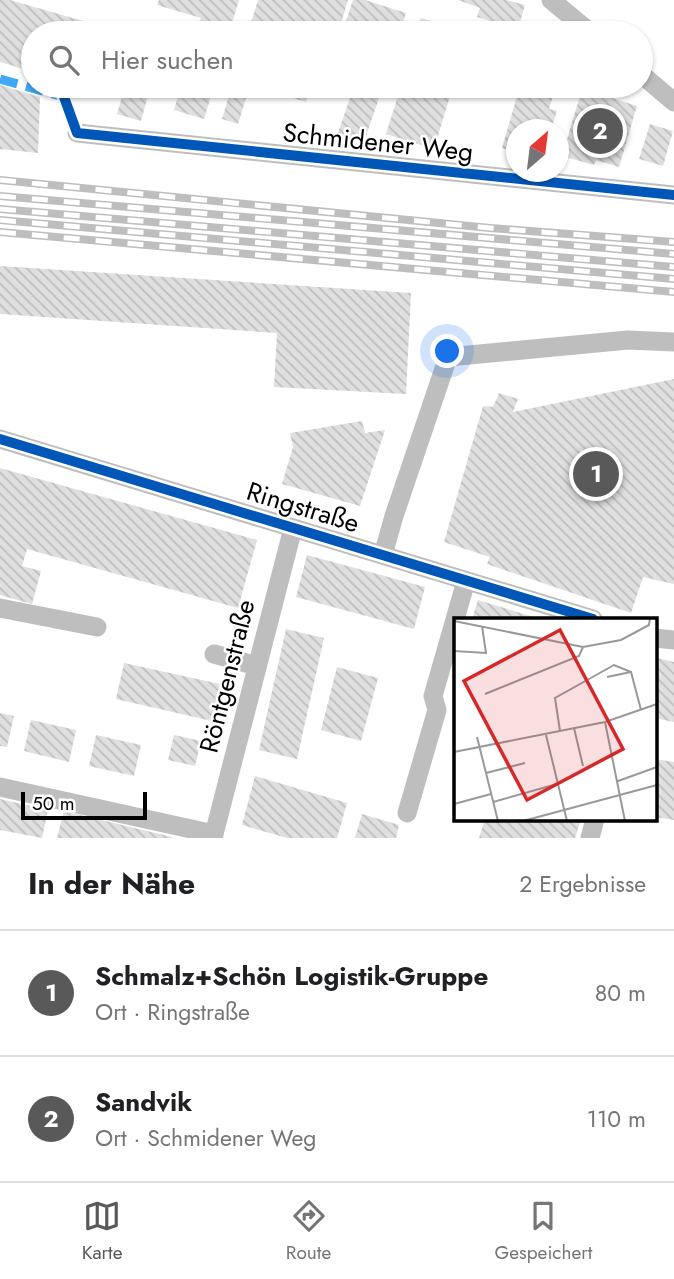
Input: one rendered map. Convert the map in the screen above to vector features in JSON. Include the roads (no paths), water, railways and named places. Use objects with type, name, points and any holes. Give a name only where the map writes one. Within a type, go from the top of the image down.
[{"type":"street","points":[[551,0],[576,21]]},
{"type":"street","points":[[653,84],[674,102]]},
{"type":"street","name":"Schmidener Weg","points":[[77,133],[674,195]]},
{"type":"street","points":[[383,555],[448,357],[628,340],[674,342]]},
{"type":"street","name":"Ringstraße","points":[[0,439],[590,618]]},
{"type":"street","name":"Röntgenstraße","points":[[213,836],[293,528]]},
{"type":"street","points":[[455,618],[466,581]]},
{"type":"street","points":[[0,607],[97,627]]},
{"type":"street","points":[[407,813],[437,710],[433,696],[454,623]]},
{"type":"street","points":[[656,638],[674,640]]},
{"type":"street","points":[[214,654],[257,666]]},
{"type":"street","points":[[0,787],[213,836]]},
{"type":"street","points":[[590,838],[595,820]]},
{"type":"railway","points":[[0,180],[490,228],[674,242]]},
{"type":"railway","points":[[0,196],[674,254]]},
{"type":"railway","points":[[0,209],[674,267]]},
{"type":"railway","points":[[0,220],[674,279]]},
{"type":"railway","points":[[0,232],[674,292]]},
{"type":"place","name":"Sandvik","points":[[600,131]]},
{"type":"place","name":"Schmalz+Schön Logistik-Gruppe","points":[[596,474]]}]
